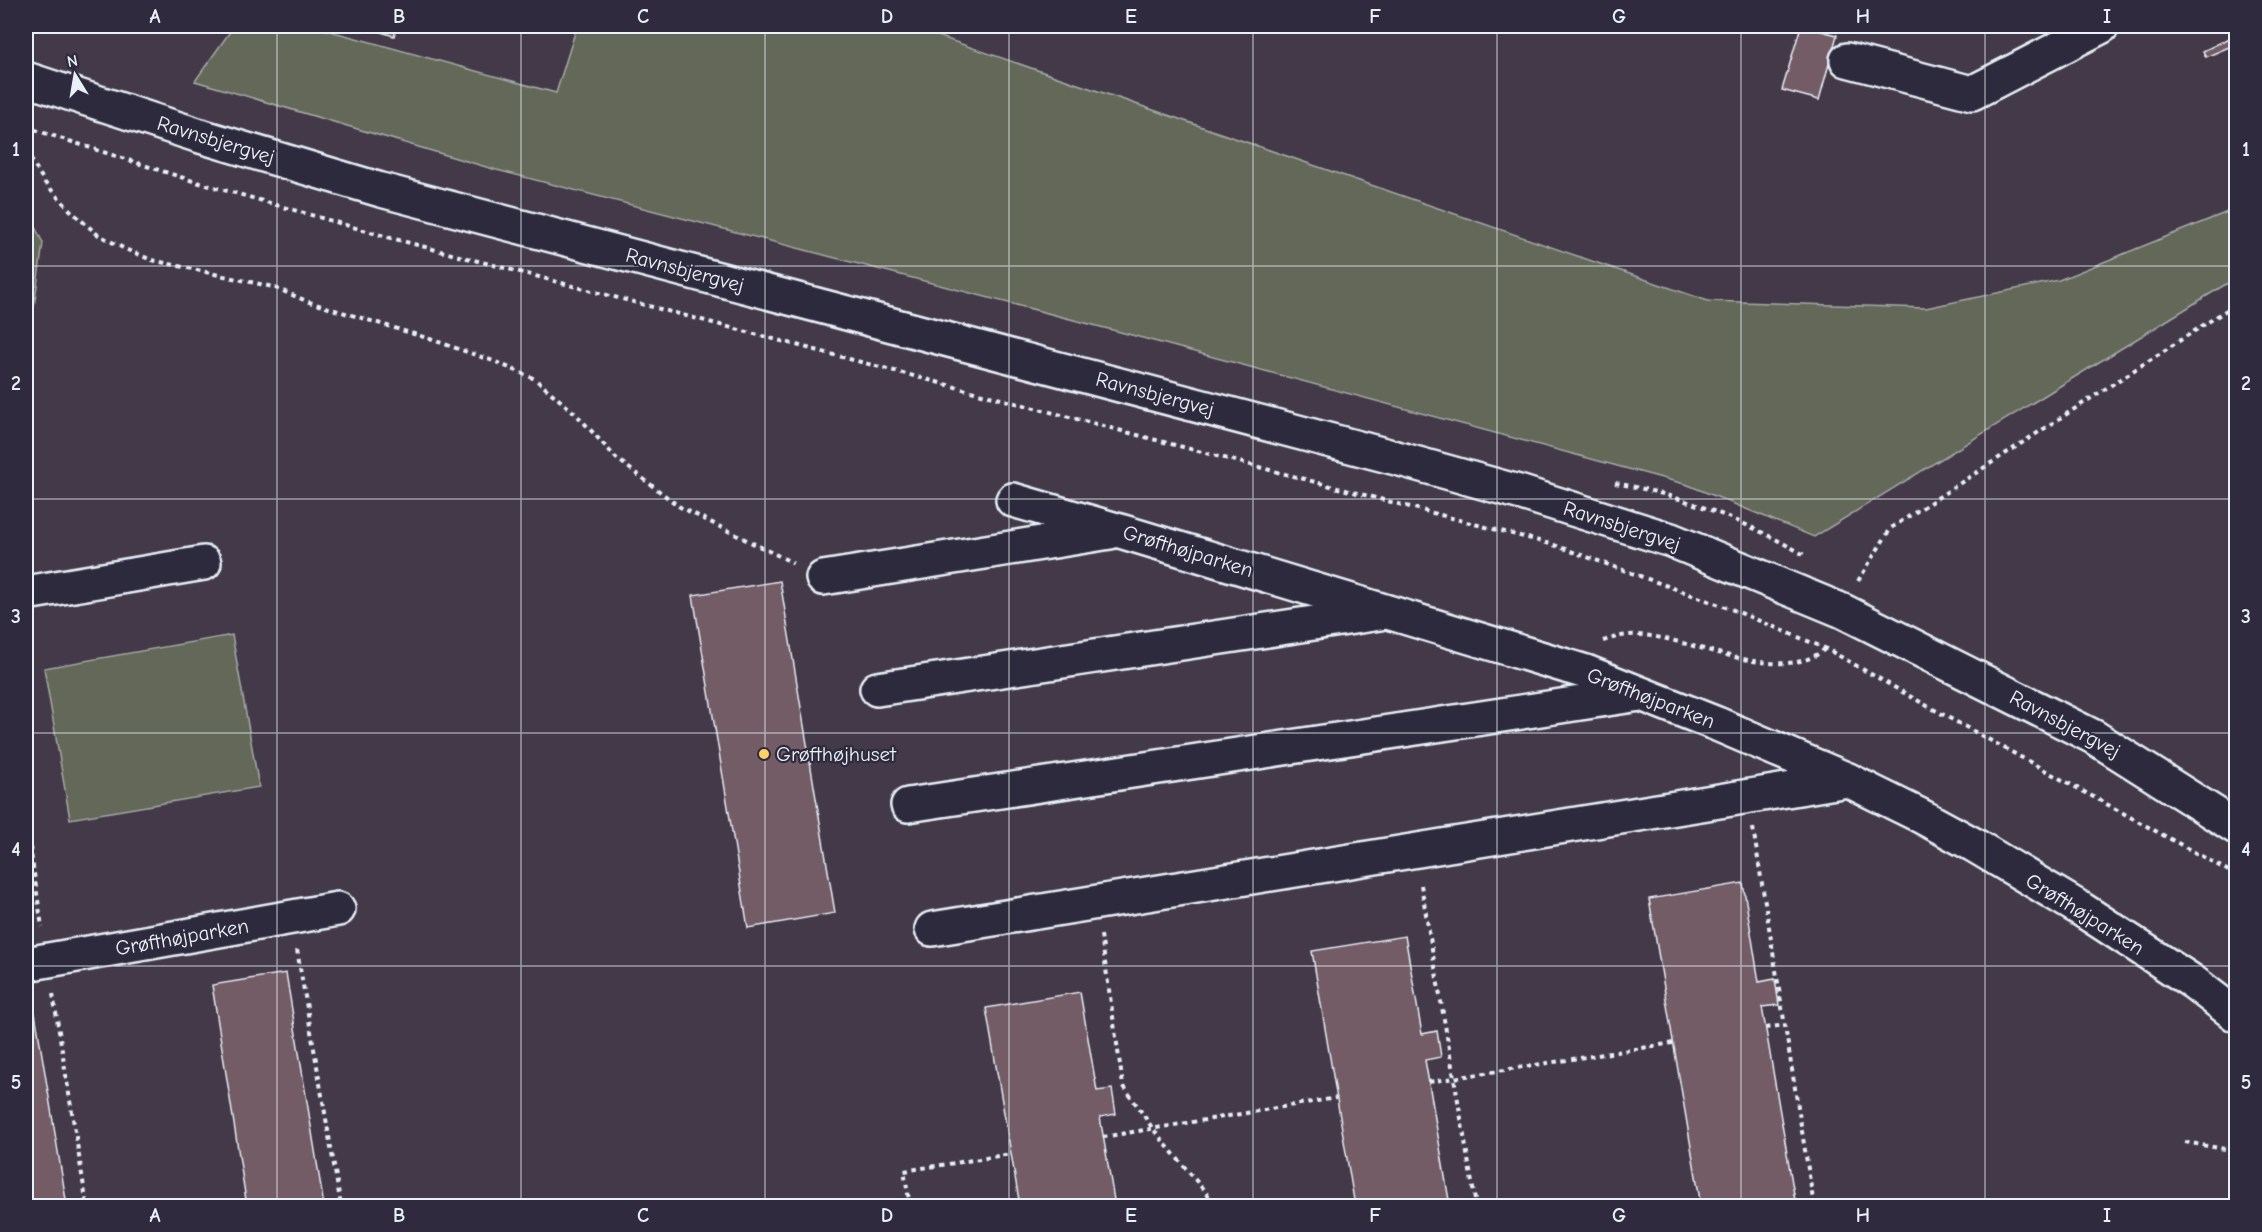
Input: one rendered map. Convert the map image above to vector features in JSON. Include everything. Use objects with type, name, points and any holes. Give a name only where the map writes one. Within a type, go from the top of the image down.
[{"type":"street","points":[[2049,26],[2092,30]]},
{"type":"street","points":[[1847,60],[1972,93],[2092,30]]},
{"type":"street","name":"Ravnsbjergvej","points":[[26,79],[197,135],[381,190],[1389,456],[1522,493],[1671,540],[1843,611],[2094,737],[2236,827]]},
{"type":"street","name":"Grøfthøjparken","points":[[1013,500],[1586,672],[1717,723],[1848,780],[1919,815],[2081,909],[2193,982],[2236,1016]]},
{"type":"street","points":[[823,578],[1120,531]]},
{"type":"street","points":[[26,593],[204,563]]},
{"type":"street","points":[[877,690],[1387,612]]},
{"type":"street","points":[[908,805],[1642,694]]},
{"type":"street","points":[[932,929],[1848,780]]},
{"type":"street","name":"Grøfthøjparken","points":[[37,962],[338,909]]},
{"type":"path","points":[[26,127],[193,182],[391,238],[1554,545],[1731,609],[1827,649],[2236,875]]},
{"type":"path","points":[[26,151],[45,183],[97,234],[152,260],[273,287],[309,302],[496,362],[535,379],[576,414],[616,458],[680,507],[823,578]]},
{"type":"path","points":[[1586,672],[1598,644],[1616,636],[1640,635],[1763,662],[1794,663],[1814,658],[1827,649],[1856,584],[1891,528],[2236,304]]},
{"type":"path","points":[[1655,490],[1767,533]]},
{"type":"path","points":[[1748,796],[1814,1206]]},
{"type":"path","points":[[26,820],[33,867],[37,962],[87,1206]]},
{"type":"path","points":[[1416,851],[1476,1206]]},
{"type":"path","points":[[26,868],[33,867]]},
{"type":"path","points":[[1096,903],[1123,1085],[1153,1129],[1216,1206]]},
{"type":"path","points":[[291,918],[341,1206]]},
{"type":"path","points":[[1766,1028],[1785,1025]]},
{"type":"path","points":[[1429,1082],[1673,1043]]},
{"type":"path","points":[[1103,1137],[1336,1098]]},
{"type":"path","points":[[2184,1142],[2236,1151]]},
{"type":"path","points":[[910,1206],[904,1171],[1011,1154]]},
{"type":"green space","points":[[234,26],[312,26],[556,93],[577,26],[909,26],[1708,301],[1926,308],[2059,280],[2225,213],[2236,205],[2236,278],[1814,537],[1688,485],[1124,333],[493,169],[195,81]]},
{"type":"green space","points":[[26,209],[43,243],[34,307],[26,311]]},
{"type":"green space","points":[[232,635],[259,787],[70,819],[44,668]]},
{"type":"building","points":[[362,26],[397,26],[394,36]]},
{"type":"building","points":[[1801,26],[1837,35],[1819,100],[1782,90]]},
{"type":"building","points":[[2236,35],[2236,44],[2206,57],[2203,51]]},
{"type":"building","name":"Grøfthøjhuset","points":[[780,581],[835,913],[748,928],[693,595]]},
{"type":"building","points":[[1743,883],[1759,982],[1775,979],[1779,1005],[1762,1007],[1796,1206],[1701,1206],[1649,899]]},
{"type":"building","points":[[1405,936],[1422,1034],[1437,1031],[1441,1057],[1425,1060],[1450,1206],[1355,1206],[1312,951]]},
{"type":"building","points":[[286,973],[324,1206],[247,1206],[212,985]]},
{"type":"building","points":[[1080,992],[1097,1091],[1112,1089],[1116,1114],[1100,1117],[1115,1206],[1020,1206],[986,1008]]},
{"type":"building","points":[[35,1013],[67,1206],[26,1206],[26,1014]]},
{"type":"place","name":"Grøfthøjhuset","points":[[764,754]]}]
